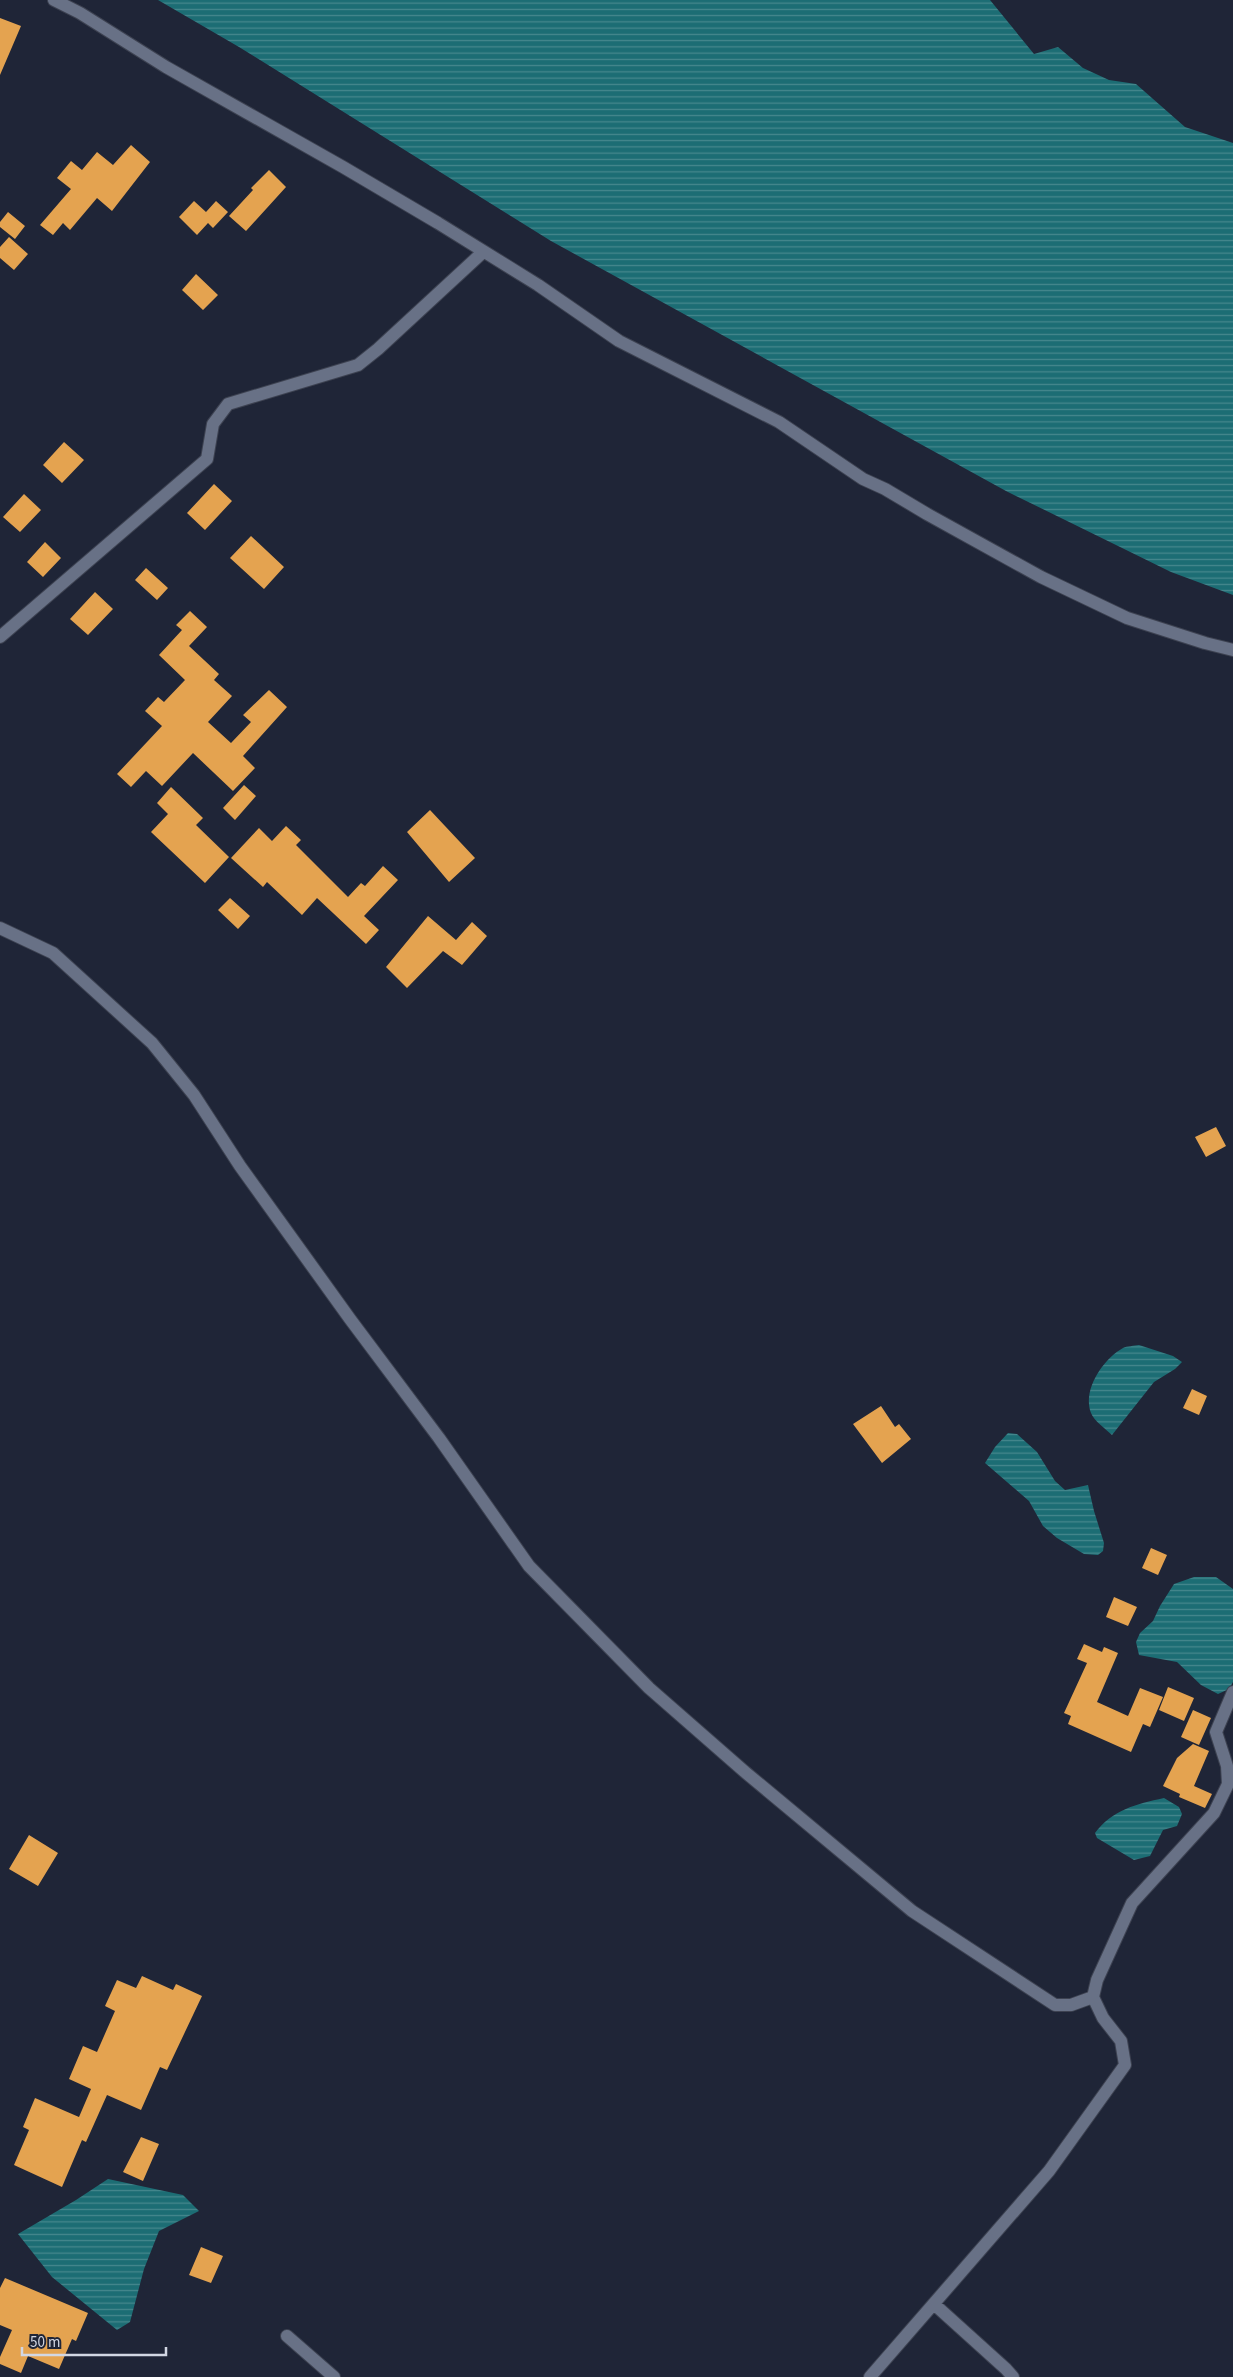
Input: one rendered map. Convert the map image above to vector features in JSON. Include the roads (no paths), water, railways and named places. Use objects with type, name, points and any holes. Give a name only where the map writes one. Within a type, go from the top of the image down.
[{"type":"street","points":[[54,0],[80,12],[166,67],[352,172],[538,285],[619,341],[778,422],[863,479],[886,489],[1041,577],[1127,618],[1205,644],[1233,650]]},
{"type":"street","points":[[0,637],[207,459],[213,424],[228,404],[358,365],[378,349],[483,252]]},
{"type":"street","points":[[0,928],[53,953],[152,1043],[194,1095],[240,1166],[350,1320],[439,1438],[529,1566],[649,1688],[745,1772],[912,1912],[1055,2005],[1071,2006],[1093,1997]]},
{"type":"street","points":[[870,2377],[1050,2171],[1125,2065],[1121,2041],[1103,2018],[1093,1997],[1097,1980],[1132,1903],[1214,1813],[1228,1784],[1227,1766],[1216,1732],[1233,1692]]},
{"type":"street","points":[[934,2304],[1013,2377]]},
{"type":"street","points":[[287,2336],[334,2377]]}]
